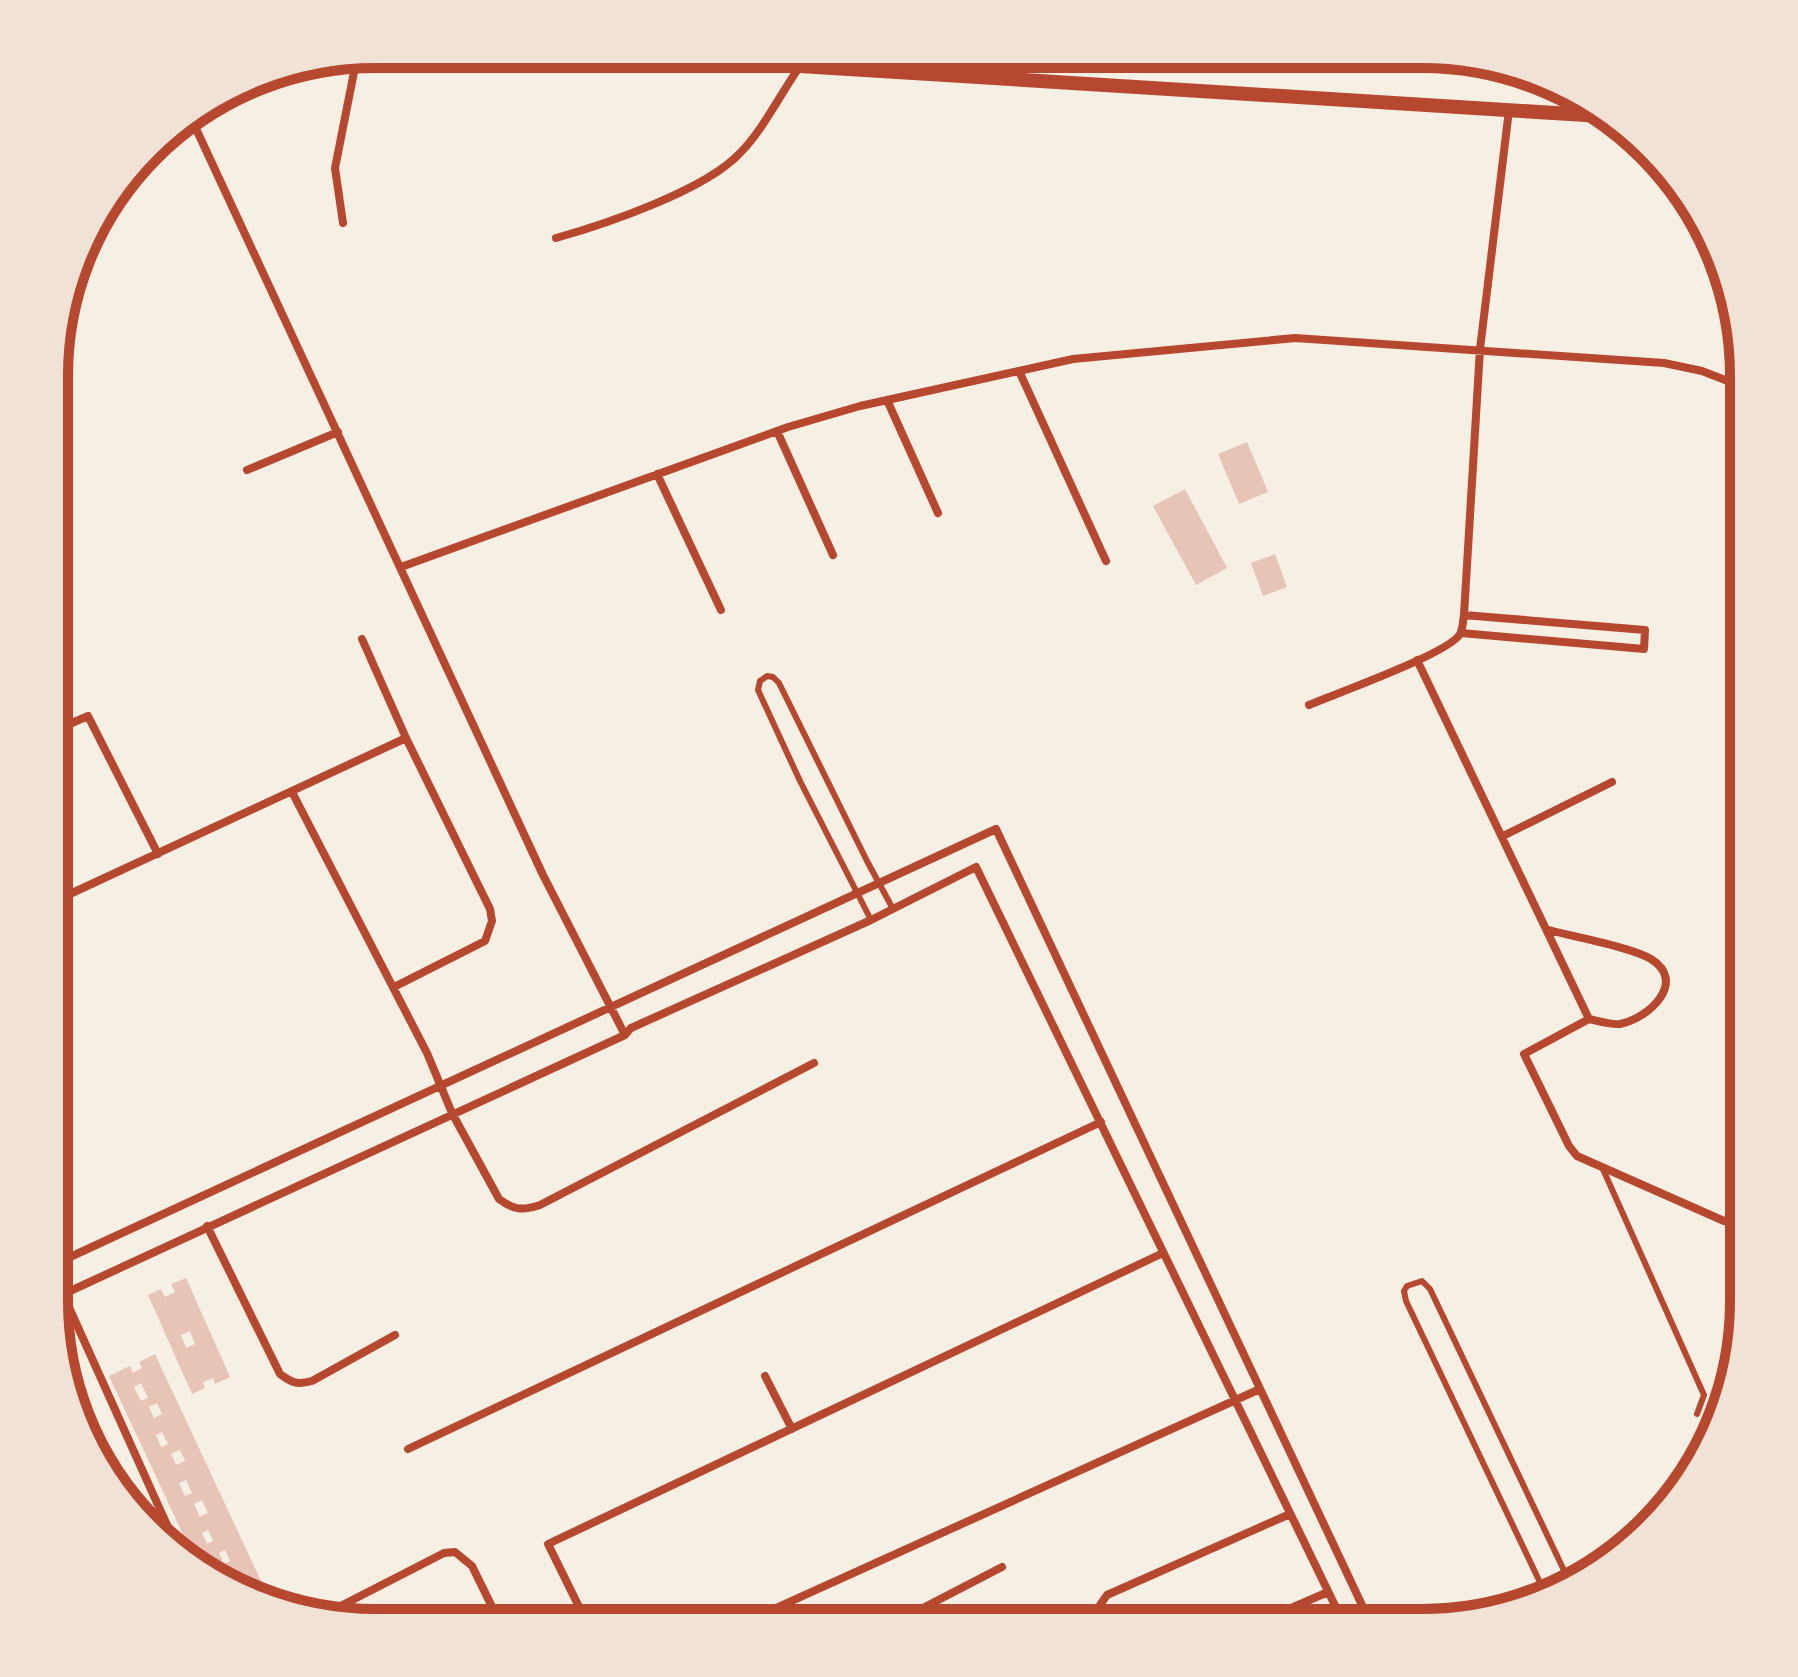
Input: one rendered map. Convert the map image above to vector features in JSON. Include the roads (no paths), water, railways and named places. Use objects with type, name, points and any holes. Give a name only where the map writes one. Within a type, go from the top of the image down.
[{"type":"street","points":[[556,238],[621,218],[704,180],[725,167],[742,152],[799,68]]},
{"type":"street","points":[[834,68],[1585,115]]},
{"type":"street","points":[[931,68],[934,74]]},
{"type":"street","points":[[1016,68],[1022,80]]},
{"type":"street","points":[[343,223],[335,168],[355,69]]},
{"type":"street","points":[[1309,705],[1417,660],[1451,643],[1461,633],[1480,349],[1509,110]]},
{"type":"street","points":[[195,127],[543,875],[625,1035]]},
{"type":"street","points":[[401,567],[777,431],[887,400],[1073,359],[1295,338],[1664,363],[1702,371],[1730,382]]},
{"type":"street","points":[[1019,371],[1106,561]]},
{"type":"street","points":[[887,400],[938,513]]},
{"type":"street","points":[[777,431],[833,555]]},
{"type":"street","points":[[247,470],[338,432]]},
{"type":"street","points":[[657,474],[721,610]]},
{"type":"street","points":[[1461,633],[1644,649],[1645,630],[1464,615]]},
{"type":"street","points":[[362,639],[406,738],[490,909],[492,921],[485,941],[394,987]]},
{"type":"street","points":[[1417,660],[1589,1019]]},
{"type":"street","points":[[68,725],[88,716],[158,854]]},
{"type":"street","points":[[68,895],[406,738]]},
{"type":"street","points":[[1503,836],[1612,782]]},
{"type":"street","points":[[292,792],[394,987],[452,1113],[499,1199],[517,1210],[530,1209],[814,1063]]},
{"type":"street","points":[[68,1258],[996,829],[1364,1609]]},
{"type":"street","points":[[68,1292],[625,1035],[631,1028],[871,920],[976,867],[1336,1609]]},
{"type":"street","points":[[1549,930],[1650,959],[1663,973],[1666,982],[1663,996],[1655,1006],[1619,1024],[1589,1019],[1524,1054],[1569,1146],[1577,1156],[1724,1221],[1730,1220]]},
{"type":"street","points":[[408,1449],[1101,1122]]},
{"type":"street","points":[[207,1226],[280,1374],[290,1382],[299,1384],[312,1381],[395,1335]]},
{"type":"street","points":[[580,1609],[548,1544],[1163,1253]]},
{"type":"street","points":[[69,1317],[168,1529]]},
{"type":"street","points":[[765,1376],[792,1429]]},
{"type":"street","points":[[774,1609],[1260,1389]]},
{"type":"street","points":[[1100,1609],[1107,1595],[1290,1514]]},
{"type":"street","points":[[340,1606],[444,1553],[455,1552],[472,1566],[493,1609]]},
{"type":"street","points":[[923,1608],[1002,1567]]},
{"type":"street","points":[[1289,1609],[1328,1592]]},
{"type":"lane","points":[[871,920],[800,781],[758,690],[760,681],[767,676],[779,683],[893,909]]},
{"type":"lane","points":[[1602,1167],[1704,1395],[1697,1414]]},
{"type":"lane","points":[[1541,1585],[1406,1301],[1404,1291],[1407,1286],[1422,1281],[1430,1289],[1565,1573]]}]
